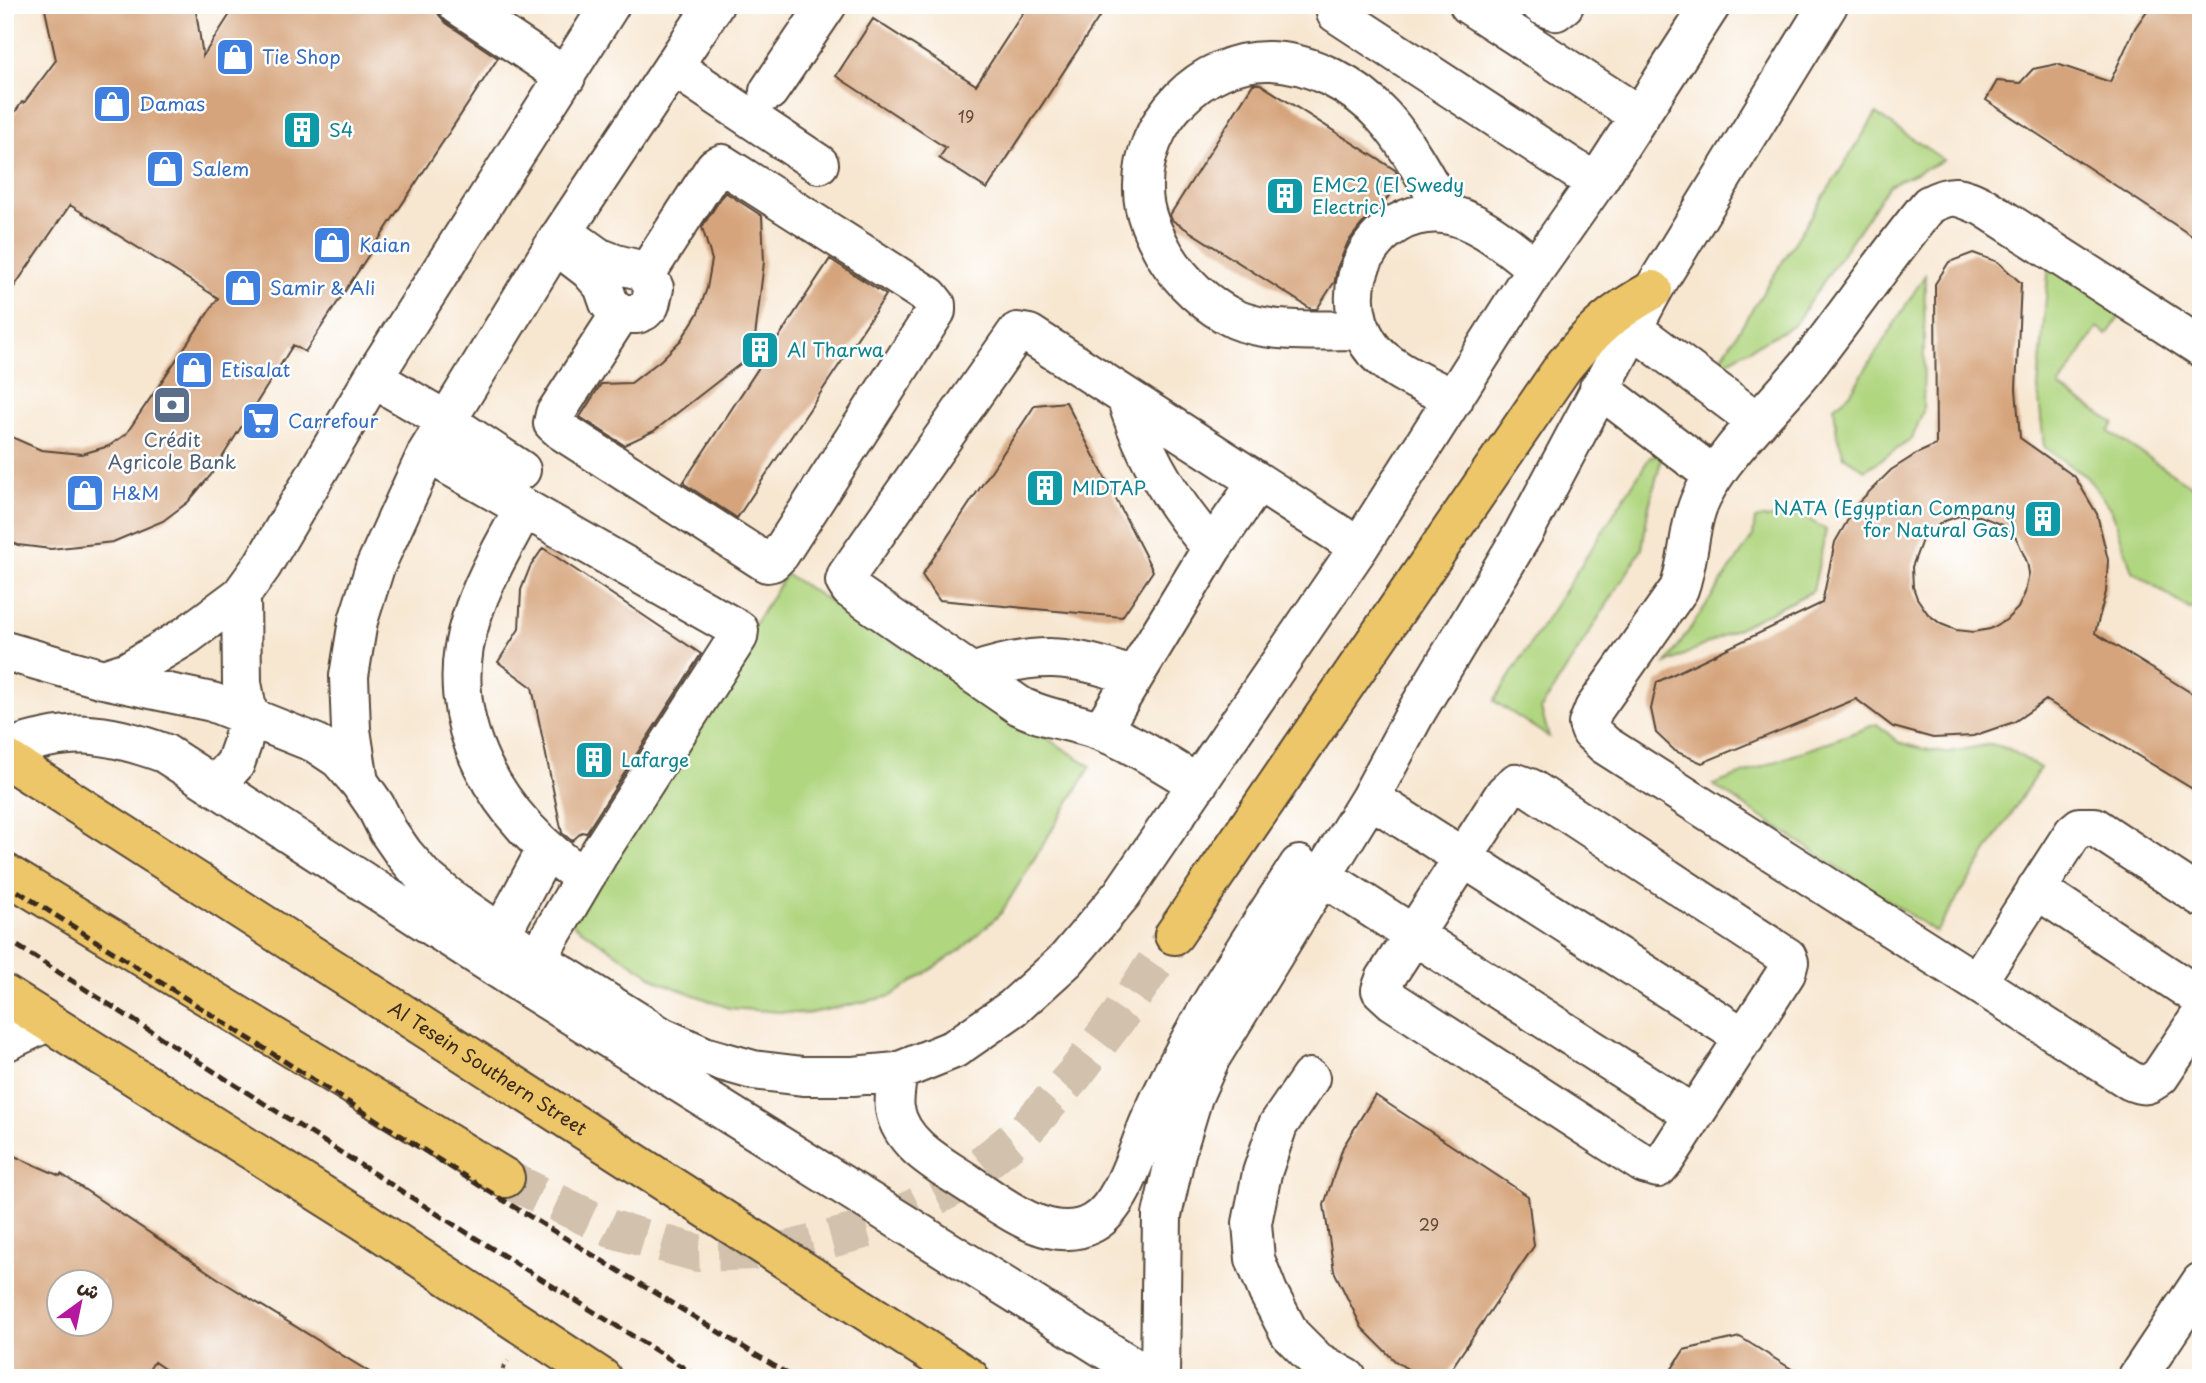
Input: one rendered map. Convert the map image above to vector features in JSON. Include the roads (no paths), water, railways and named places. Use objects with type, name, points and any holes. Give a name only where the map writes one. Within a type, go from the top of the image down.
[{"type":"highway","points":[[1174,935],[1563,367],[1590,333],[1624,306],[1653,290]]},
{"type":"highway","name":"Al Tesein Southern Street","points":[[5,758],[934,1364],[970,1378]]},
{"type":"highway","points":[[5,873],[505,1178]]},
{"type":"highway","points":[[5,995],[364,1221],[602,1378]]},
{"type":"street","points":[[458,5],[566,77]]},
{"type":"street","points":[[103,679],[128,671],[158,654],[241,595],[262,566],[373,378],[610,5]]},
{"type":"street","points":[[359,782],[351,730],[349,676],[358,621],[375,567],[436,437],[559,238],[714,5]]},
{"type":"street","points":[[769,91],[827,5]]},
{"type":"street","points":[[1469,5],[1640,116]]},
{"type":"street","points":[[1541,5],[1556,11],[1564,5]]},
{"type":"street","points":[[5,650],[103,679],[212,702],[248,714],[315,743],[339,759],[359,782],[388,831],[423,876],[501,934],[529,971],[662,1037],[704,1056],[753,1070],[803,1076],[853,1076],[897,1072],[954,1049],[1013,1008],[1066,960],[1122,894],[1359,547],[1536,268],[1596,183],[1711,5]]},
{"type":"street","points":[[1160,1378],[1162,1215],[1176,1153],[1193,1097],[1211,1057],[1370,798],[1415,714],[1524,532],[1653,290],[1828,5]]},
{"type":"street","points":[[1336,13],[1596,183]]},
{"type":"street","points":[[1361,330],[1280,329],[1236,319],[1200,296],[1172,266],[1151,230],[1143,191],[1148,151],[1165,114],[1194,86],[1230,67],[1270,61],[1310,69],[1348,87],[1382,115],[1411,154],[1446,214]]},
{"type":"street","points":[[674,67],[819,164]]},
{"type":"street","points":[[620,314],[555,414],[554,423],[573,439],[767,563],[780,554],[936,311],[936,305],[929,296],[722,164],[715,167],[646,274]]},
{"type":"street","points":[[2201,347],[1984,207],[1964,198],[1945,196],[1928,205],[1808,365],[1714,475],[1701,498],[1679,589],[1590,716],[1588,724],[1591,732],[1605,745],[2142,1086],[2160,1076],[2201,1015]]},
{"type":"street","points":[[1454,399],[1381,358],[1369,346],[1361,330],[1354,304],[1356,277],[1366,253],[1383,233],[1407,219],[1446,214],[1485,230],[1536,268]]},
{"type":"street","points":[[559,238],[598,257],[646,274],[654,288],[650,305],[637,314],[620,314],[609,303],[603,286],[559,238]]},
{"type":"street","points":[[1632,328],[1758,422]]},
{"type":"street","points":[[1199,784],[1137,747],[1101,731],[1032,712],[850,589],[845,581],[847,575],[1017,332],[1029,334],[1359,547]]},
{"type":"street","points":[[373,378],[436,437],[524,508],[739,630],[738,636],[584,877],[529,971]]},
{"type":"street","points":[[1599,388],[1714,475]]},
{"type":"street","points":[[1126,397],[1133,421],[1157,473],[1188,521],[1212,548]]},
{"type":"street","points":[[436,437],[521,470]]},
{"type":"street","points":[[1101,731],[1212,548],[1257,483]]},
{"type":"street","points":[[524,508],[488,577],[470,620],[463,653],[462,707],[476,756],[505,804],[546,850],[584,877]]},
{"type":"street","points":[[215,786],[235,764],[248,714],[242,683],[241,595]]},
{"type":"street","points":[[972,673],[1003,662],[1036,657],[1070,659],[1102,665],[1133,677]]},
{"type":"street","points":[[897,1072],[895,1110],[906,1134],[925,1155],[1017,1215],[1066,1231],[1092,1224],[1109,1211],[1123,1186],[1173,1072],[1226,978],[1351,783],[1385,741],[1415,714]]},
{"type":"street","points":[[5,750],[38,738],[80,733],[123,738],[164,753],[215,786],[529,971],[1151,1378]]},
{"type":"street","points":[[1516,783],[1541,796],[1787,957],[1789,962],[1786,973],[1745,1038],[1658,1168],[1650,1167],[1621,1149],[1385,995],[1381,985],[1413,934],[1510,786],[1516,783]]},
{"type":"street","points":[[1370,798],[1745,1038]]},
{"type":"street","points":[[1977,982],[2073,833],[2080,827],[2095,827],[2201,897]]},
{"type":"street","points":[[501,934],[546,850]]},
{"type":"street","points":[[1322,876],[1694,1115]]},
{"type":"street","points":[[2036,889],[2201,998]]},
{"type":"street","points":[[5,1042],[47,1022]]},
{"type":"street","points":[[1310,1079],[1278,1125],[1262,1173],[1252,1223],[1255,1259],[1268,1293],[1290,1334],[1317,1361],[1347,1378]]},
{"type":"street","points":[[2137,1378],[2201,1282]]},
{"type":"tunnel","points":[[505,1178],[612,1229],[697,1253],[788,1250],[876,1227],[956,1186],[1026,1129],[1075,1074],[1120,1015],[1174,935]]},
{"type":"railway","points":[[5,883],[480,1186],[794,1378]]},
{"type":"railway","points":[[5,938],[700,1378]]},
{"type":"place","name":"Tie Shop","points":[[235,57]]},
{"type":"place","name":"Damas","points":[[112,104]]},
{"type":"place","name":"S4","points":[[302,130]]},
{"type":"place","name":"Salem","points":[[165,169]]},
{"type":"place","name":"EMC2 (El Swedy Electric)","points":[[1285,196]]},
{"type":"place","name":"Kaian","points":[[332,245]]},
{"type":"place","name":"Samir & Ali","points":[[243,288]]},
{"type":"place","name":"Al Tharwa","points":[[760,350]]},
{"type":"place","name":"Etisalat","points":[[194,370]]},
{"type":"place","name":"Crédit Agricole Bank","points":[[172,405]]},
{"type":"place","name":"Carrefour","points":[[261,421]]},
{"type":"place","name":"MIDTAP","points":[[1045,488]]},
{"type":"place","name":"H&M","points":[[85,493]]},
{"type":"place","name":"NATA (Egyptian Company for Natural Gas)","points":[[2043,519]]},
{"type":"place","name":"Lafarge","points":[[594,760]]}]
